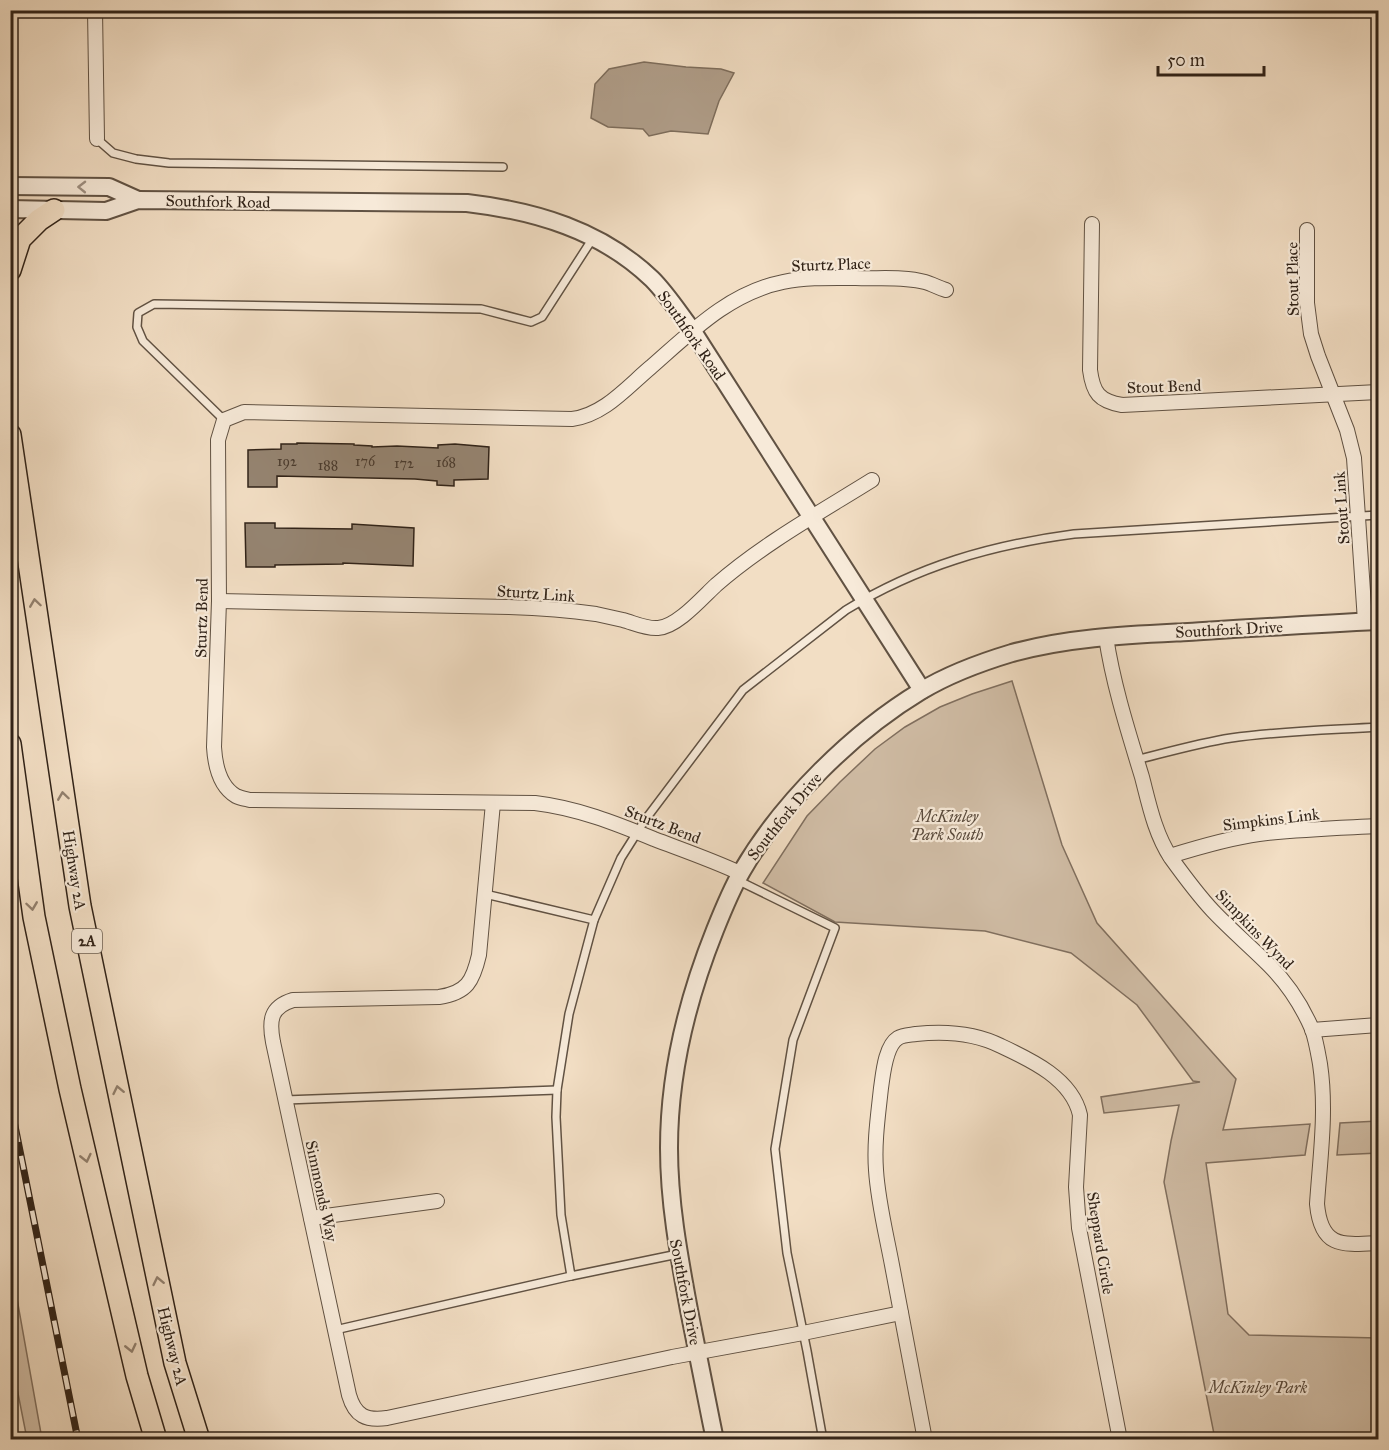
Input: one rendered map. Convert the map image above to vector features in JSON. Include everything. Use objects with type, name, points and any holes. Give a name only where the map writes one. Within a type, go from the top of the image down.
[{"type":"main road","points":[[10,270],[20,239],[39,220],[54,210]]},
{"type":"main road","name":"Highway 2A","points":[[11,441],[80,906],[175,1363],[199,1440]]},
{"type":"main road","points":[[10,744],[34,917],[70,1089],[137,1376],[156,1440]]},
{"type":"street","points":[[95,10],[97,139]]},
{"type":"street","name":"Southfork Road","points":[[10,186],[109,187],[138,200]]},
{"type":"street","name":"Southfork Road","points":[[10,209],[106,211],[138,200],[467,203],[525,212],[576,229],[638,266],[654,281],[692,330],[922,690]]},
{"type":"street","name":"Stout Bend","points":[[1092,224],[1090,370],[1096,392],[1102,399],[1122,405],[1334,395]]},
{"type":"street","name":"Stout Place","points":[[1307,230],[1307,303],[1310,326],[1318,356],[1334,395]]},
{"type":"street","name":"Sturtz Place","points":[[692,330],[733,301],[752,291],[784,282],[814,278],[901,279],[923,282],[946,290]]},
{"type":"street","points":[[224,420],[244,412],[572,419],[584,417],[605,407],[692,330]]},
{"type":"street","points":[[1334,395],[1378,392]]},
{"type":"street","name":"Stout Link","points":[[1334,395],[1347,430],[1354,458],[1358,516],[1372,621]]},
{"type":"street","name":"Sturtz Bend","points":[[224,420],[219,440],[219,602],[214,747],[215,763],[226,787],[237,796],[250,800],[551,805],[587,814],[721,864],[739,877]]},
{"type":"street","name":"Sturtz Link","points":[[219,602],[509,606],[594,614],[645,627],[670,626],[746,561],[872,480]]},
{"type":"street","name":"Southfork Drive","points":[[715,1440],[673,1220],[669,1148],[670,1106],[683,1026],[693,990],[727,898],[767,833],[815,776],[878,721],[922,690],[1010,654],[1051,644],[1106,637],[1372,621]]},
{"type":"street","name":"Simpkins Wynd","points":[[1106,637],[1109,658],[1154,821],[1170,856],[1212,910],[1269,965],[1301,1008],[1312,1030],[1323,1092],[1317,1204],[1321,1227],[1335,1241],[1346,1244],[1378,1243]]},
{"type":"street","name":"Simmonds Way","points":[[494,803],[479,955],[477,966],[468,985],[459,992],[439,997],[294,1000],[283,1003],[272,1017],[270,1029],[352,1405],[357,1413],[375,1420],[697,1352]]},
{"type":"street","name":"Simpkins Link","points":[[1170,856],[1257,834],[1378,826]]},
{"type":"street","points":[[1312,1030],[1378,1025]]},
{"type":"street","name":"Sheppard Circle","points":[[925,1440],[879,1194],[875,1148],[885,1062],[891,1046],[897,1038],[908,1035],[944,1033],[965,1034],[992,1041],[1041,1066],[1059,1081],[1078,1104],[1080,1115],[1076,1187],[1079,1228],[1120,1440]]},
{"type":"street","points":[[310,1218],[437,1201]]},
{"type":"street","points":[[697,1352],[901,1313]]},
{"type":"lane","points":[[97,139],[113,153],[169,163],[503,167]]},
{"type":"lane","points":[[224,420],[142,341],[136,327],[138,313],[154,304],[481,309],[531,322],[542,317],[592,238]]},
{"type":"lane","points":[[572,1276],[561,1215],[556,1118],[557,1090],[569,1014],[594,920],[621,858],[637,832],[743,690],[846,610],[864,599],[905,578],[982,551],[1034,539],[1074,534],[1378,515]]},
{"type":"lane","points":[[1136,759],[1229,738],[1378,727]]},
{"type":"lane","points":[[739,877],[835,928],[793,1040],[775,1149],[787,1253],[823,1440]]},
{"type":"lane","points":[[485,894],[594,920]]},
{"type":"lane","points":[[285,1100],[557,1090]]},
{"type":"lane","points":[[335,1330],[678,1254]]},
{"type":"green space","name":"McKinley Park South","points":[[1012,681],[1062,845],[1097,923],[1236,1079],[1223,1130],[1310,1124],[1305,1155],[1206,1163],[1228,1314],[1249,1335],[1378,1338],[1378,1439],[1215,1439],[1164,1182],[1179,1105],[1104,1113],[1101,1097],[1200,1082],[1193,1081],[1137,1005],[1071,953],[985,931],[835,922],[763,883],[807,816],[875,749],[905,727],[940,707]]},
{"type":"green space","points":[[1378,1121],[1378,1153],[1337,1155],[1340,1123]]},
{"type":"green space","points":[[10,1265],[42,1439],[27,1439],[11,1358]]},
{"type":"shaded area","points":[[644,62],[721,69],[734,73],[719,101],[708,134],[671,131],[649,136],[643,129],[608,127],[591,118],[595,84],[609,69]]},
{"type":"building","points":[[281,444],[354,444],[372,447],[438,448],[438,445],[455,444],[489,447],[488,479],[454,480],[454,486],[437,485],[437,481],[415,479],[277,476],[277,487],[248,487],[248,450],[281,449]]},
{"type":"building","points":[[245,523],[275,523],[275,528],[352,529],[352,524],[414,528],[413,566],[343,563],[246,567]]},
{"type":"railway","points":[[10,1101],[78,1440]]},
{"type":"park label","name":"McKinley Park","points":[[1258,1387]]}]
